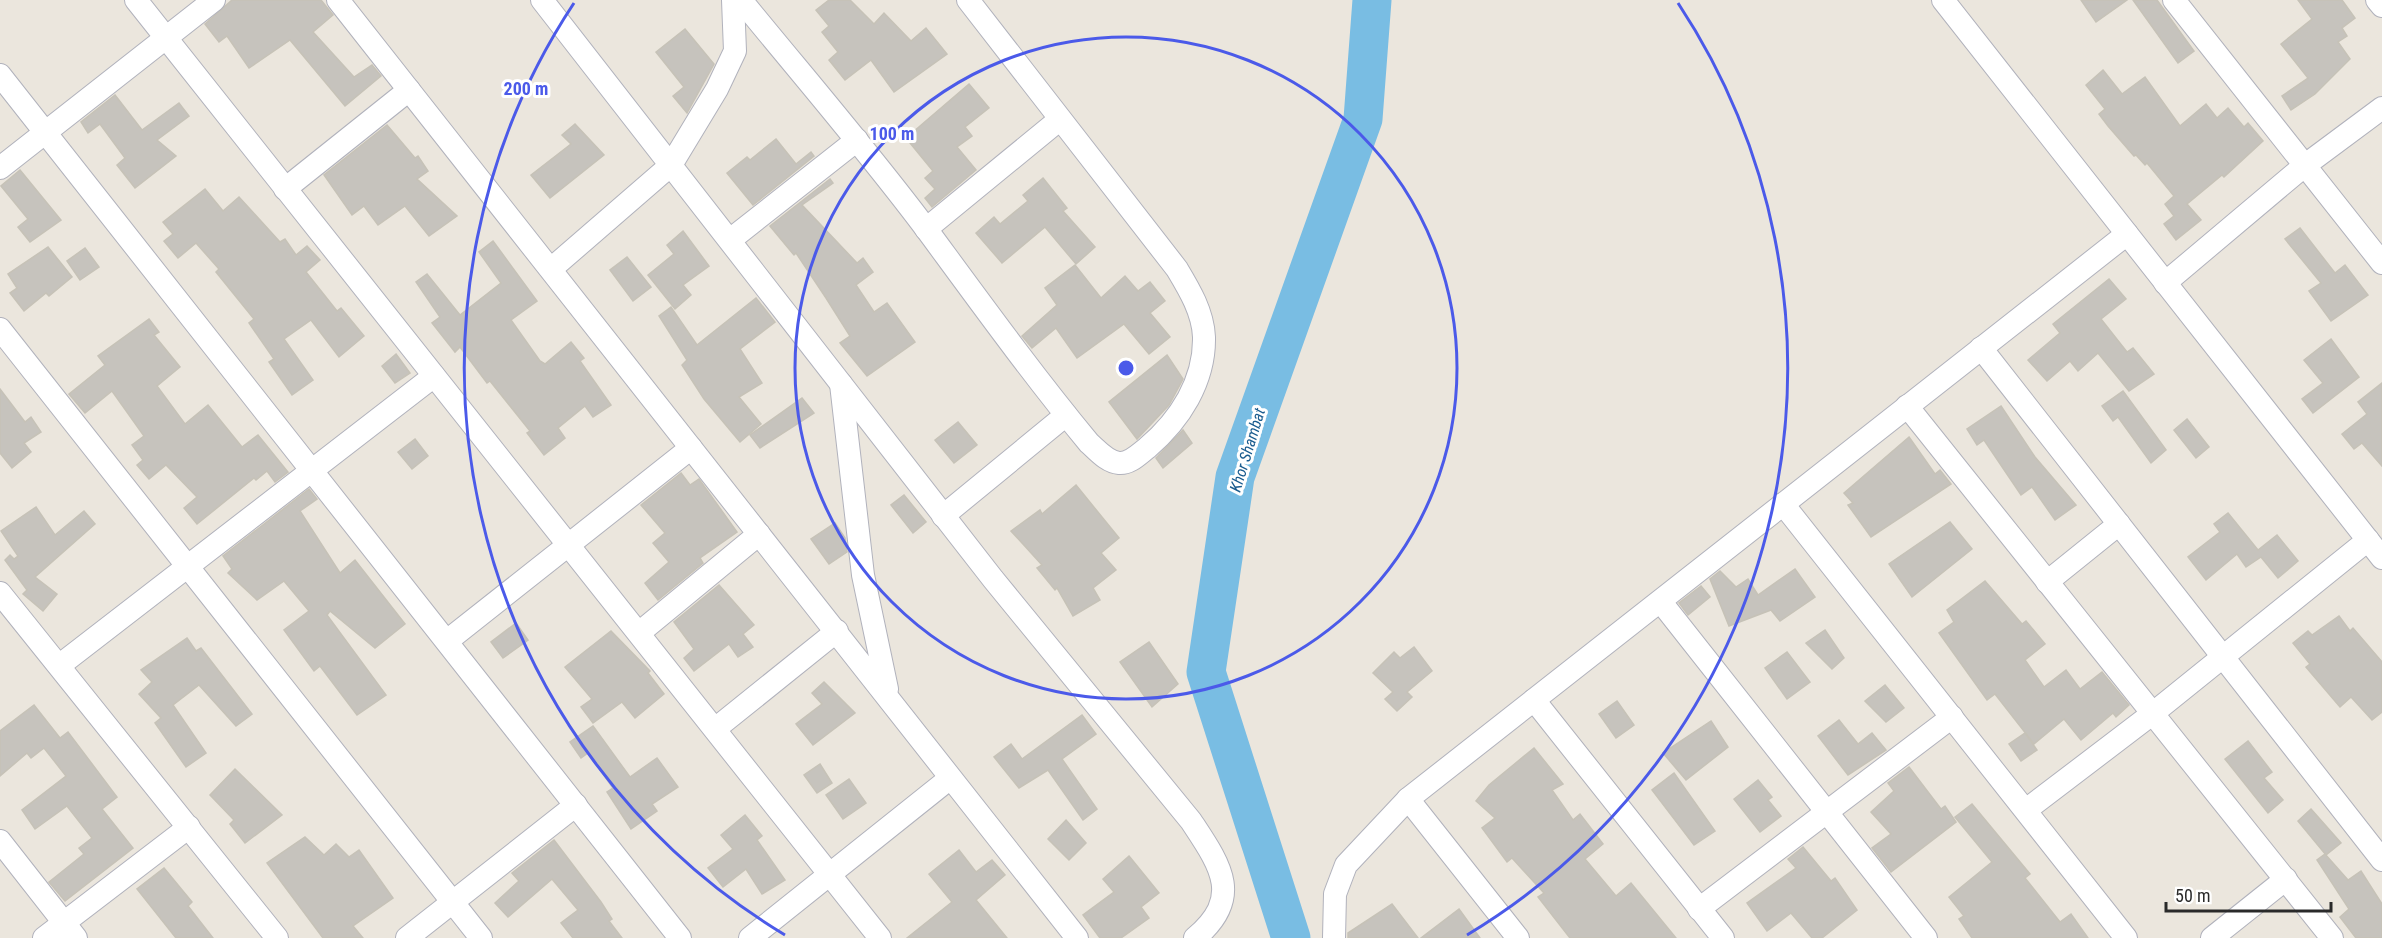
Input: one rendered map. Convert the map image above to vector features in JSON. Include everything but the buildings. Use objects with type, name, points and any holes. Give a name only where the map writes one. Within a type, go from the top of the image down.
[{"type":"street","points":[[136,0],[880,938]]},
{"type":"street","points":[[0,168],[214,0]]},
{"type":"street","points":[[338,0],[837,631],[949,779],[1077,938]]},
{"type":"street","points":[[542,0],[943,516],[1191,821],[1214,856],[1224,887],[1217,917],[1195,938]]},
{"type":"street","points":[[551,268],[671,165],[732,60],[736,36],[733,0]]},
{"type":"street","points":[[741,0],[926,229],[994,324],[1066,416],[1106,459],[1119,463],[1128,462],[1163,434],[1184,408],[1198,379],[1204,336],[1196,303],[1176,269],[968,0]]},
{"type":"street","points":[[1943,0],[2382,558]]},
{"type":"street","points":[[2174,0],[2382,263]]},
{"type":"street","points":[[2377,0],[2382,6]]},
{"type":"street","points":[[0,75],[680,938]]},
{"type":"street","points":[[285,189],[409,90]]},
{"type":"street","points":[[2165,283],[2304,166],[2382,108]]},
{"type":"street","points":[[926,229],[1059,120]]},
{"type":"street","points":[[730,240],[856,140]]},
{"type":"street","points":[[1334,938],[1335,894],[1346,865],[1408,799],[2127,234]]},
{"type":"street","points":[[0,328],[481,938]]},
{"type":"street","points":[[1982,348],[2382,860]]},
{"type":"street","points":[[60,665],[434,376]]},
{"type":"street","points":[[840,382],[863,575],[877,652],[889,699]]},
{"type":"street","points":[[1907,406],[2332,938]]},
{"type":"street","points":[[943,516],[1066,416]]},
{"type":"street","points":[[447,641],[691,448]]},
{"type":"street","points":[[1783,504],[2126,938]]},
{"type":"street","points":[[2047,582],[2119,524]]},
{"type":"street","points":[[639,633],[759,534]]},
{"type":"street","points":[[2026,810],[2152,714],[2368,540]]},
{"type":"street","points":[[0,593],[277,938]]},
{"type":"street","points":[[1661,602],[1926,938]]},
{"type":"street","points":[[715,729],[837,631]]},
{"type":"street","points":[[1534,700],[1723,938]]},
{"type":"street","points":[[1700,909],[1952,717]]},
{"type":"street","points":[[750,938],[949,779]]},
{"type":"street","points":[[1408,799],[1518,938]]},
{"type":"street","points":[[407,938],[576,804]]},
{"type":"street","points":[[44,938],[70,930],[189,826]]},
{"type":"street","points":[[0,841],[70,930]]},
{"type":"street","points":[[2212,938],[2286,879]]},
{"type":"waterway","name":"Khor Shambat","points":[[1291,938],[1206,672],[1235,477],[1363,119],[1372,0]]}]
